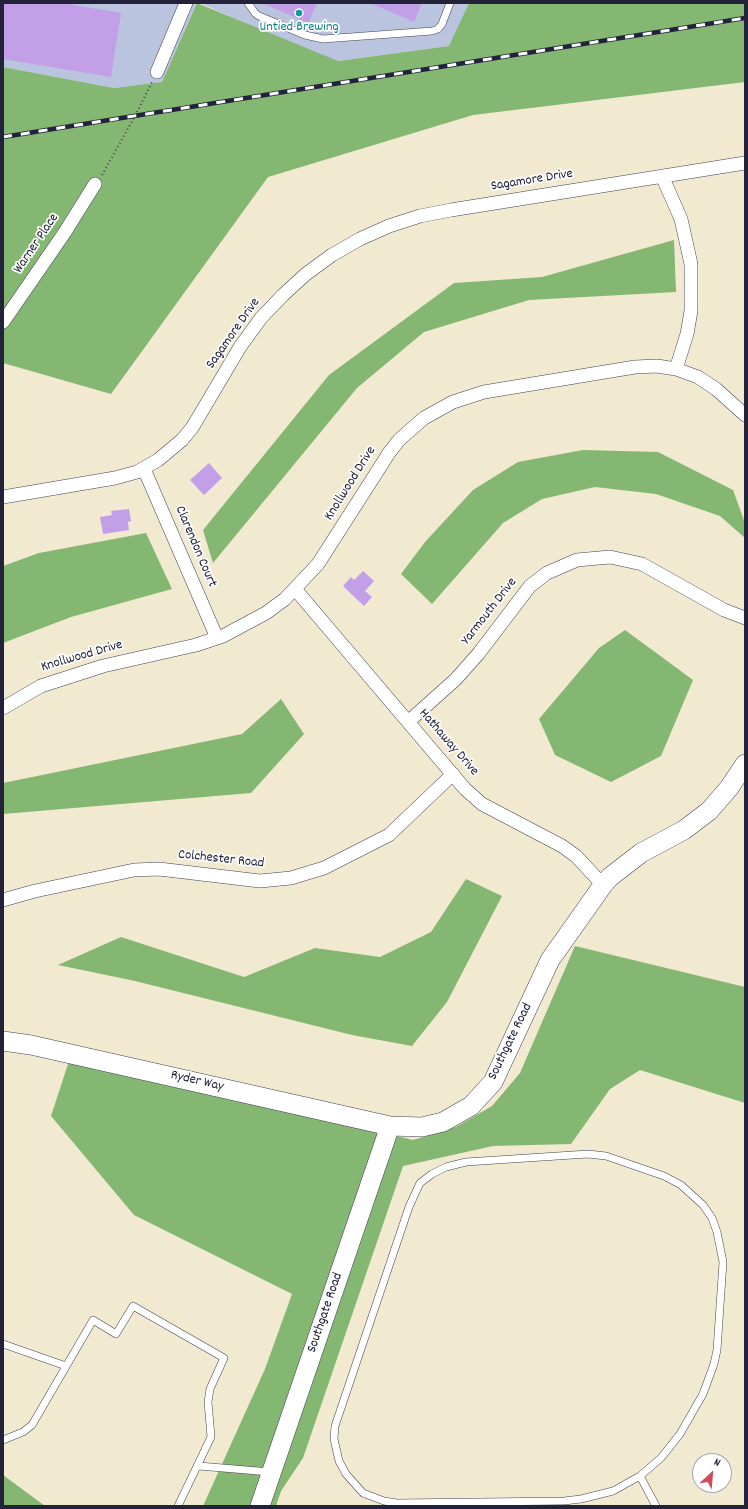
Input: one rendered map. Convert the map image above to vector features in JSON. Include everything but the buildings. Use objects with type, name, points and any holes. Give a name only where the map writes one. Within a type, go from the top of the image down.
[{"type":"street","points":[[157,72],[186,3]]},
{"type":"street","name":"Sagamore Drive","points":[[3,497],[115,478],[144,469],[170,451],[192,428],[240,347],[261,318],[283,295],[317,266],[360,239],[389,226],[420,216],[745,163]]},
{"type":"street","points":[[662,176],[681,219],[691,264],[691,311],[687,334],[676,369]]},
{"type":"street","name":"Warner Place","points":[[3,322],[65,232],[95,184]]},
{"type":"street","name":"Knollwood Drive","points":[[3,708],[41,686],[103,666],[196,645],[245,626],[266,613],[295,589],[318,564],[389,453],[411,429],[438,410],[453,402],[484,392],[635,367],[657,366],[676,369],[688,373],[707,383],[745,415]]},
{"type":"street","name":"Clarendon Court","points":[[144,469],[216,638]]},
{"type":"street","name":"Yarmouth Drive","points":[[408,722],[456,679],[480,653],[530,586],[547,572],[577,560],[610,557],[642,564],[724,610],[745,618]]},
{"type":"street","name":"Hathaway Drive","points":[[295,589],[453,774],[482,804],[562,846],[576,856],[603,885]]},
{"type":"street","name":"Southgate Road","points":[[260,1506],[390,1126],[422,1127],[443,1122],[467,1109],[487,1091],[500,1071],[550,960],[603,885],[610,877],[641,853],[684,830],[709,811],[729,788],[745,764]]},
{"type":"street","name":"Colchester Road","points":[[3,900],[50,887],[134,870],[159,870],[260,881],[291,878],[324,868],[389,834],[453,774]]},
{"type":"street","name":"Ryder Way","points":[[3,1041],[39,1047],[390,1126]]},
{"type":"lane","points":[[248,3],[259,16],[305,36],[323,40],[432,31],[438,29],[442,24],[450,3]]},
{"type":"lane","points":[[599,1154],[664,1176],[681,1185],[703,1205],[712,1218],[718,1232],[723,1262],[717,1350],[714,1364],[703,1394],[680,1434],[662,1458],[640,1476],[614,1491],[581,1499],[564,1501],[397,1503],[384,1501],[364,1493],[346,1474],[338,1461],[334,1438],[338,1416],[412,1198],[420,1183],[432,1174],[446,1167],[466,1162],[599,1154]]},
{"type":"lane","points":[[3,1440],[23,1432],[32,1425],[93,1320],[116,1334],[133,1306],[224,1358],[210,1389],[208,1402],[211,1437],[199,1466],[178,1506]]},
{"type":"lane","points":[[3,1344],[66,1366]]},
{"type":"lane","points":[[199,1466],[272,1472]]},
{"type":"lane","points":[[640,1476],[656,1506]]},
{"type":"path","points":[[95,184],[116,152],[157,72]]},
{"type":"shaded area","points":[[3,3],[197,3],[162,82],[114,88],[3,67]]},
{"type":"shaded area","points":[[200,3],[469,3],[450,46],[337,61]]},
{"type":"green space","points":[[197,3],[338,61],[449,46],[469,3],[745,4],[745,82],[473,115],[268,177],[111,394],[3,363],[3,67],[114,88],[162,82]]},
{"type":"green space","points":[[674,240],[676,292],[529,300],[424,332],[357,388],[213,563],[203,530],[329,375],[454,283],[542,277]]},
{"type":"green space","points":[[583,450],[658,452],[733,490],[745,523],[745,538],[720,516],[656,494],[595,487],[542,499],[503,523],[432,604],[401,574],[425,542],[473,490],[518,462]]},
{"type":"green space","points":[[146,533],[172,589],[71,617],[3,643],[3,566],[39,553]]},
{"type":"green space","points":[[625,630],[693,680],[661,756],[611,782],[555,755],[539,719],[599,648]]},
{"type":"green space","points":[[281,699],[304,734],[251,793],[3,814],[3,783],[242,734]]},
{"type":"green space","points":[[466,879],[502,896],[447,1002],[412,1046],[352,1035],[135,981],[58,965],[121,937],[244,977],[315,948],[380,957],[431,932]]},
{"type":"green space","points":[[575,946],[745,987],[745,1103],[640,1070],[610,1089],[571,1144],[493,1146],[403,1166],[303,1458],[281,1491],[276,1506],[203,1506],[265,1369],[292,1294],[134,1215],[51,1116],[71,1055],[413,1140],[456,1127],[492,1106],[520,1073]]},
{"type":"green space","points":[[3,1475],[45,1506],[3,1506]]},
{"type":"railway","points":[[3,137],[745,18]]},
{"type":"place","name":"Untied Brewing","points":[[299,13]]}]
